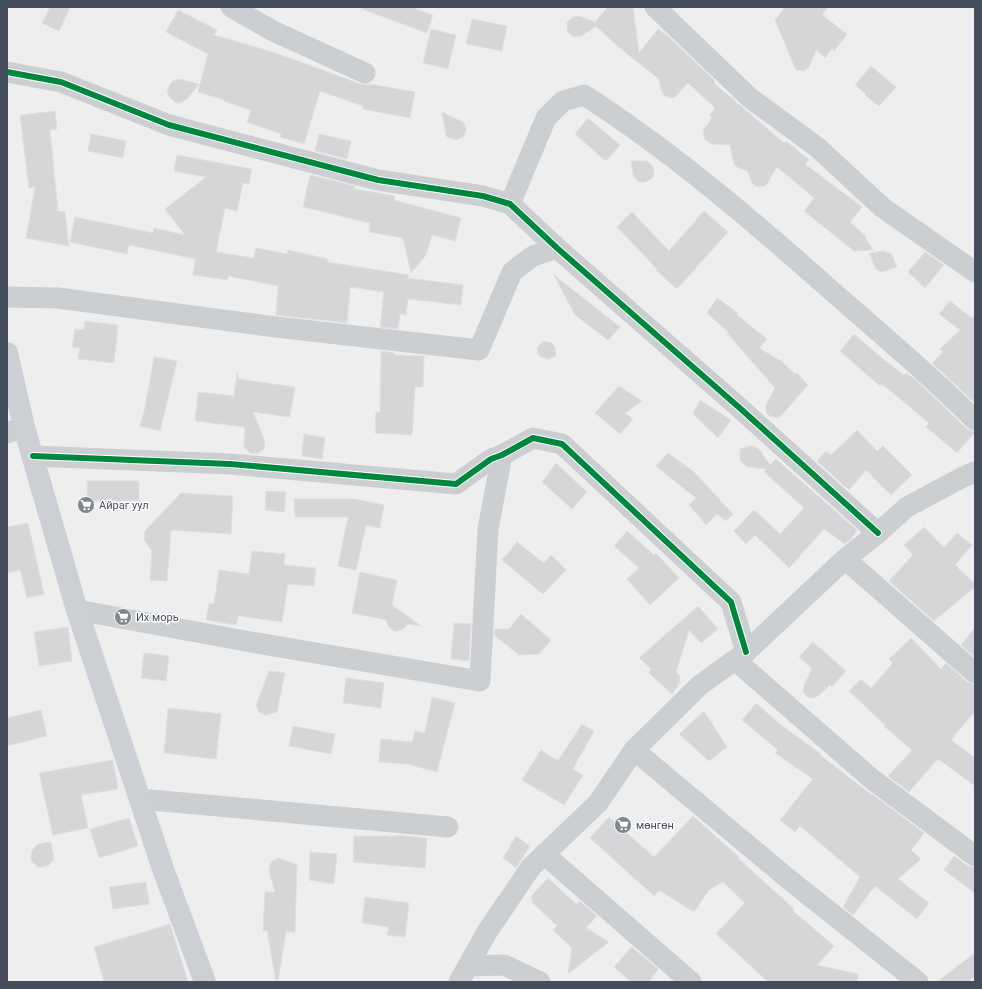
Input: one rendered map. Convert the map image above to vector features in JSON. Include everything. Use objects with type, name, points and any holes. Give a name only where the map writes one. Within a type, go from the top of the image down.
[{"type":"main road","points":[[7,353],[16,430],[33,456],[77,610],[163,869],[205,982]]},
{"type":"street","points":[[231,7],[273,32],[365,73]]},
{"type":"street","points":[[655,7],[750,98],[817,148],[883,208],[975,272]]},
{"type":"street","points":[[7,72],[61,82],[169,125],[378,180],[482,196],[510,204],[557,248],[742,410],[878,533]]},
{"type":"street","points":[[510,204],[546,118],[563,101],[584,95],[626,122],[682,164],[795,258],[946,391],[975,420]]},
{"type":"street","points":[[7,297],[58,298],[276,327],[479,350],[512,272],[532,256],[557,248]]},
{"type":"street","points":[[33,456],[230,464],[456,484],[491,459],[502,455],[533,438],[562,444],[730,602],[740,656],[873,780],[975,856]]},
{"type":"street","points":[[77,610],[251,642],[480,681],[488,529],[502,455]]},
{"type":"street","points":[[464,974],[487,932],[531,867],[598,803],[634,750],[700,685],[740,656],[845,559],[878,533],[907,507],[975,472]]},
{"type":"street","points":[[845,559],[975,673]]},
{"type":"street","points":[[634,750],[792,882],[918,982]]},
{"type":"street","points":[[140,798],[448,826]]},
{"type":"street","points":[[544,854],[691,982]]},
{"type":"street","points":[[464,974],[504,965],[540,982]]},
{"type":"building","points":[[50,7],[70,7],[59,31],[42,23]]},
{"type":"building","points":[[362,7],[411,7],[433,15],[427,33],[362,9]]},
{"type":"building","points":[[608,7],[633,7],[639,53],[658,29],[670,38],[715,81],[714,83],[784,143],[786,141],[809,160],[805,164],[862,207],[850,222],[864,235],[873,250],[854,251],[804,211],[814,198],[777,167],[765,186],[758,187],[753,184],[747,171],[737,167],[734,164],[730,145],[712,144],[705,140],[703,133],[704,129],[712,118],[710,115],[715,108],[688,83],[675,97],[672,98],[665,96],[661,90],[659,79],[621,49],[596,26],[581,36],[574,37],[568,33],[567,22],[572,17],[579,16],[595,22]]},
{"type":"building","points":[[785,7],[828,7],[822,15],[847,34],[834,51],[832,49],[825,58],[816,50],[809,67],[804,71],[796,70],[775,20]]},
{"type":"building","points":[[178,10],[217,30],[214,35],[276,53],[360,84],[370,84],[415,92],[410,118],[363,109],[363,106],[320,91],[304,144],[280,137],[281,134],[247,122],[251,110],[198,92],[208,54],[166,32]]},
{"type":"building","points":[[472,19],[507,26],[502,51],[466,44]]},
{"type":"building","points":[[431,29],[456,35],[448,69],[423,63]]},
{"type":"building","points":[[871,66],[896,87],[879,106],[855,85]]},
{"type":"building","points":[[180,79],[199,84],[187,99],[180,103],[176,103],[170,98],[167,91],[173,81]]},
{"type":"building","points":[[55,111],[57,129],[50,130],[58,211],[65,212],[69,246],[26,238],[35,187],[29,188],[20,115]]},
{"type":"building","points":[[442,112],[463,122],[466,131],[463,137],[456,140],[446,136]]},
{"type":"building","points":[[588,118],[620,145],[606,161],[575,134]]},
{"type":"building","points":[[91,134],[126,141],[123,158],[88,151]]},
{"type":"building","points":[[319,134],[351,141],[347,159],[315,151]]},
{"type":"building","points":[[177,155],[252,169],[249,184],[243,183],[237,211],[225,208],[216,252],[254,258],[256,248],[287,254],[288,250],[328,259],[327,262],[409,275],[407,278],[463,285],[461,305],[408,299],[406,315],[400,314],[398,329],[380,327],[384,292],[350,287],[347,323],[276,315],[278,286],[228,276],[228,280],[193,275],[195,259],[129,245],[127,254],[70,242],[75,217],[153,233],[154,228],[185,235],[165,209],[206,177],[174,171]]},
{"type":"building","points":[[631,161],[646,161],[651,164],[654,170],[653,177],[645,182],[638,182],[633,175]]},
{"type":"building","points":[[310,175],[355,186],[355,189],[395,196],[394,200],[461,218],[455,241],[432,235],[426,255],[411,273],[403,238],[369,232],[370,223],[303,207]]},
{"type":"building","points":[[704,211],[728,232],[677,289],[656,270],[657,269],[617,227],[632,212],[669,251]]},
{"type":"building","points":[[883,251],[892,255],[897,267],[882,272],[876,269],[869,253]]},
{"type":"building","points":[[925,252],[944,265],[925,288],[908,272]]},
{"type":"building","points":[[554,275],[620,327],[608,340],[575,315]]},
{"type":"building","points":[[717,298],[738,313],[737,315],[767,339],[759,348],[781,361],[795,374],[797,373],[808,385],[780,417],[777,418],[767,414],[765,407],[775,388],[727,333],[728,332],[707,313]]},
{"type":"building","points":[[950,301],[972,318],[975,316],[975,403],[932,363],[943,352],[940,349],[960,330],[939,314]]},
{"type":"building","points":[[85,321],[118,325],[114,363],[78,359],[80,348],[72,347],[75,329],[84,330]]},
{"type":"building","points":[[854,334],[904,375],[906,373],[916,380],[967,429],[975,432],[957,453],[926,427],[929,423],[882,384],[880,386],[840,351]]},
{"type":"building","points":[[544,341],[552,343],[555,347],[556,356],[549,359],[541,357],[538,354],[537,349]]},
{"type":"building","points":[[381,351],[395,353],[395,355],[424,356],[423,387],[415,387],[412,435],[375,433],[376,412],[380,413]]},
{"type":"building","points":[[154,357],[177,361],[160,431],[140,426],[145,408]]},
{"type":"building","points":[[237,373],[239,379],[295,387],[290,417],[253,412],[265,441],[264,449],[258,453],[251,454],[244,447],[245,427],[195,421],[198,392],[234,396]]},
{"type":"building","points":[[619,386],[642,401],[625,413],[633,419],[620,434],[595,413]]},
{"type":"building","points":[[700,400],[731,420],[718,438],[693,414]]},
{"type":"building","points":[[857,430],[877,451],[883,446],[912,475],[891,495],[866,470],[849,490],[817,461],[826,451],[831,455]]},
{"type":"building","points":[[304,434],[325,438],[322,459],[302,456]]},
{"type":"building","points":[[750,446],[759,449],[770,465],[776,459],[857,530],[851,539],[845,544],[824,529],[789,568],[755,535],[746,544],[734,531],[754,510],[780,534],[804,508],[764,472],[767,469],[748,467],[742,463],[740,460],[740,449]]},
{"type":"building","points":[[668,453],[694,472],[733,514],[726,521],[717,514],[706,525],[689,505],[696,498],[656,466]]},
{"type":"building","points":[[556,463],[587,492],[572,509],[542,482]]},
{"type":"building","points":[[87,481],[139,481],[139,501],[87,501]]},
{"type":"building","points":[[266,491],[286,492],[284,512],[265,510]]},
{"type":"building","points":[[181,493],[233,496],[231,534],[171,530],[167,581],[150,580],[152,551],[145,541],[145,531]]},
{"type":"building","points":[[294,499],[355,499],[384,505],[380,528],[366,525],[356,570],[338,566],[348,517],[295,517]]},
{"type":"building","points":[[28,523],[44,594],[27,598],[20,570],[7,573],[7,527]]},
{"type":"building","points":[[924,527],[944,548],[957,533],[972,545],[955,565],[975,584],[975,587],[934,621],[889,581],[913,555],[904,545]]},
{"type":"building","points":[[627,531],[654,555],[656,553],[679,578],[650,605],[627,579],[639,568],[614,546]]},
{"type":"building","points":[[517,542],[544,563],[551,555],[566,570],[543,594],[502,560]]},
{"type":"building","points":[[252,551],[285,554],[284,565],[316,568],[314,586],[288,584],[282,622],[238,616],[236,625],[206,620],[209,603],[214,604],[219,570],[249,574]]},
{"type":"building","points":[[360,572],[397,580],[392,605],[421,626],[407,624],[403,629],[394,631],[389,627],[386,620],[352,613]]},
{"type":"building","points":[[698,606],[718,629],[701,643],[689,630],[676,672],[680,676],[680,682],[672,694],[649,673],[651,669],[639,658]]},
{"type":"building","points":[[521,614],[551,640],[539,654],[519,655],[494,635],[495,629],[509,629]]},
{"type":"building","points":[[454,623],[471,624],[469,661],[451,659]]},
{"type":"building","points":[[68,627],[72,661],[39,666],[34,632]]},
{"type":"building","points":[[975,628],[975,657],[961,645]]},
{"type":"building","points":[[911,638],[941,669],[946,663],[967,682],[975,685],[975,711],[951,740],[975,758],[975,786],[938,759],[909,792],[888,776],[912,750],[884,726],[885,725],[849,691],[861,679],[871,688],[893,663],[889,659]]},
{"type":"building","points":[[813,642],[846,671],[832,687],[830,685],[818,696],[813,698],[808,697],[803,692],[804,685],[812,669],[799,657]]},
{"type":"building","points":[[144,653],[169,656],[166,681],[141,678]]},
{"type":"building","points":[[269,671],[285,673],[277,712],[266,715],[259,712],[256,705]]},
{"type":"building","points":[[346,678],[384,683],[381,708],[343,703]]},
{"type":"building","points":[[432,697],[455,703],[437,772],[407,764],[379,762],[381,739],[412,742],[415,731],[425,733]]},
{"type":"building","points":[[756,703],[781,725],[924,833],[911,850],[921,859],[898,879],[929,903],[917,919],[875,886],[853,915],[843,907],[860,877],[800,826],[795,832],[780,820],[813,779],[775,753],[778,750],[742,720]]},
{"type":"building","points":[[168,708],[221,714],[216,759],[164,753]]},
{"type":"building","points":[[41,710],[47,736],[7,746],[7,718]]},
{"type":"building","points":[[704,711],[727,747],[709,761],[679,734]]},
{"type":"building","points":[[582,724],[594,731],[573,769],[583,775],[564,805],[522,780],[541,750],[558,761]]},
{"type":"building","points":[[293,726],[335,734],[331,754],[289,746]]},
{"type":"building","points":[[113,760],[118,789],[81,795],[88,828],[53,835],[39,773]]},
{"type":"building","points":[[693,816],[794,909],[793,911],[834,946],[817,965],[858,974],[857,982],[768,982],[716,934],[745,903],[723,882],[709,890],[694,912],[659,890],[654,896],[590,838],[609,817],[654,857]]},
{"type":"building","points":[[129,818],[138,846],[99,858],[90,829]]},
{"type":"building","points":[[397,835],[427,838],[425,868],[353,862],[354,836]]},
{"type":"building","points":[[516,836],[530,846],[516,868],[503,858]]},
{"type":"building","points":[[51,842],[54,859],[49,865],[38,867],[32,862],[32,850],[38,844]]},
{"type":"building","points":[[310,852],[337,854],[334,884],[309,880]]},
{"type":"building","points":[[954,856],[968,866],[975,868],[975,893],[944,870]]},
{"type":"building","points":[[279,858],[297,865],[295,932],[286,932],[278,981],[276,981],[267,931],[263,931],[265,892],[275,892],[269,867],[272,861]]},
{"type":"building","points":[[548,878],[576,904],[580,901],[597,916],[586,928],[609,942],[568,974],[572,948],[553,930],[557,926],[532,902],[532,895]]},
{"type":"building","points":[[146,882],[149,904],[113,909],[109,887]]},
{"type":"building","points":[[365,897],[409,903],[405,937],[387,935],[389,927],[362,923]]},
{"type":"building","points":[[170,924],[188,982],[104,982],[94,947]]},
{"type":"building","points":[[632,947],[658,969],[649,982],[631,982],[614,967]]},
{"type":"building","points":[[975,953],[975,976],[968,982],[937,982]]},
{"type":"cycle path","points":[[7,72],[61,82],[169,125],[378,180],[483,196],[510,204],[557,248],[742,410],[878,533]]},
{"type":"cycle path","points":[[33,456],[230,464],[456,484],[491,459],[502,455],[533,438],[562,444],[731,602],[746,652]]},
{"type":"place","name":"Айраг уул","points":[[86,505]]},
{"type":"place","name":"Их морь","points":[[123,617]]},
{"type":"place","name":"мөнгөн","points":[[623,825]]}]
